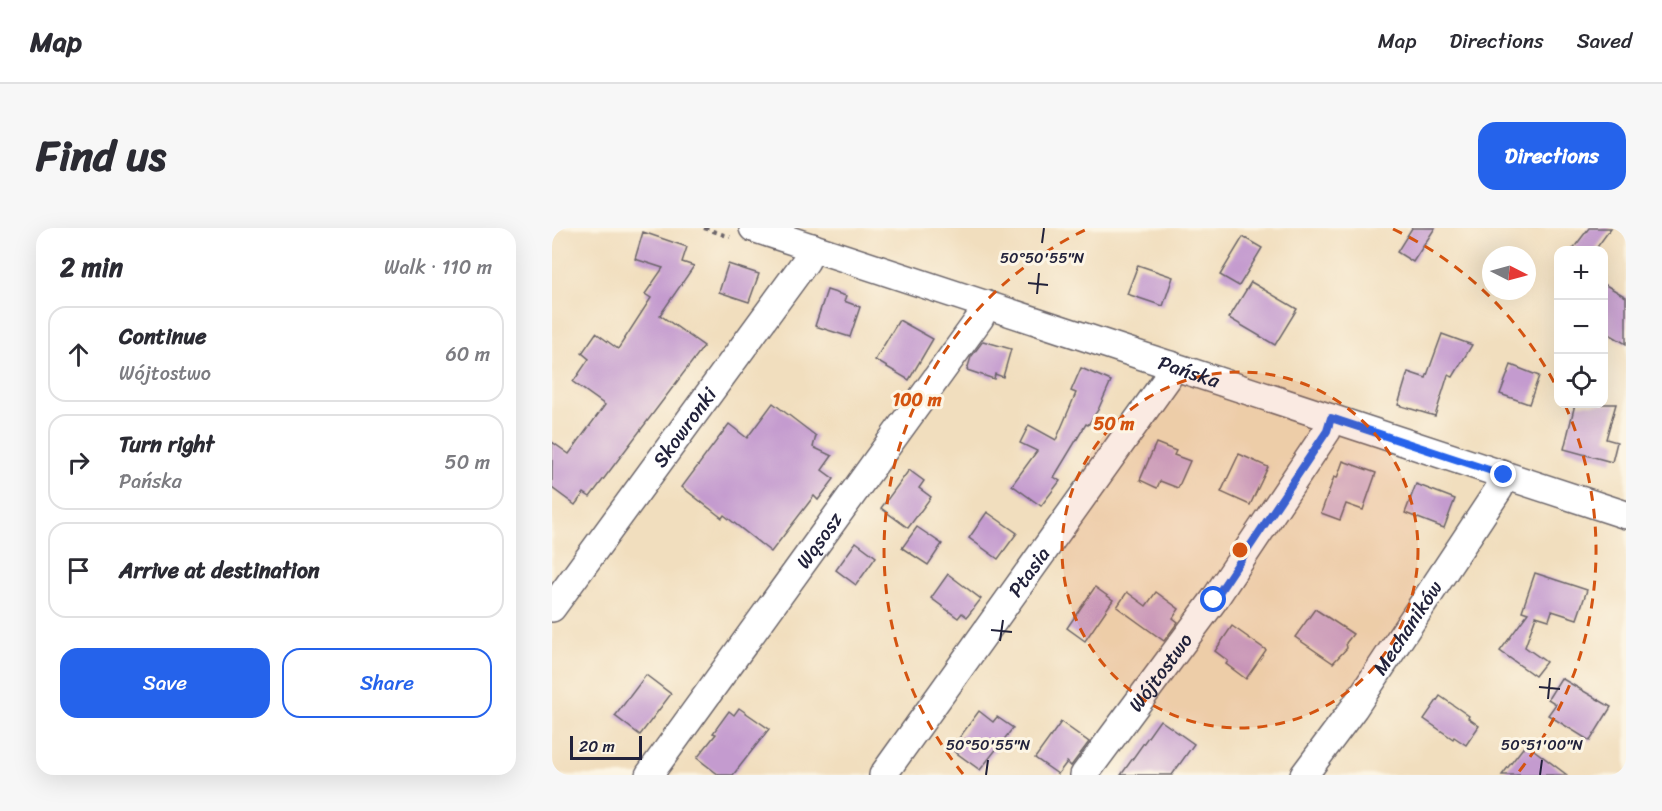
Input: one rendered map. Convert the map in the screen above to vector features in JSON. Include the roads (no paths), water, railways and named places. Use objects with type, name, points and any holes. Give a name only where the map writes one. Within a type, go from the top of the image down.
[{"type":"street","name":"Pańska","points":[[753,228],[1626,515]]},
{"type":"street","name":"Skowronki","points":[[552,608],[806,261],[812,246]]},
{"type":"street","name":"Wąsosz","points":[[649,775],[981,318],[985,304]]},
{"type":"street","name":"Ptasia","points":[[883,775],[1167,378],[1171,364]]},
{"type":"street","name":"Wójtostwo","points":[[1084,775],[1214,600],[1327,431],[1331,418]]},
{"type":"street","name":"Mechaników","points":[[1304,775],[1360,698],[1499,489],[1504,475]]}]
